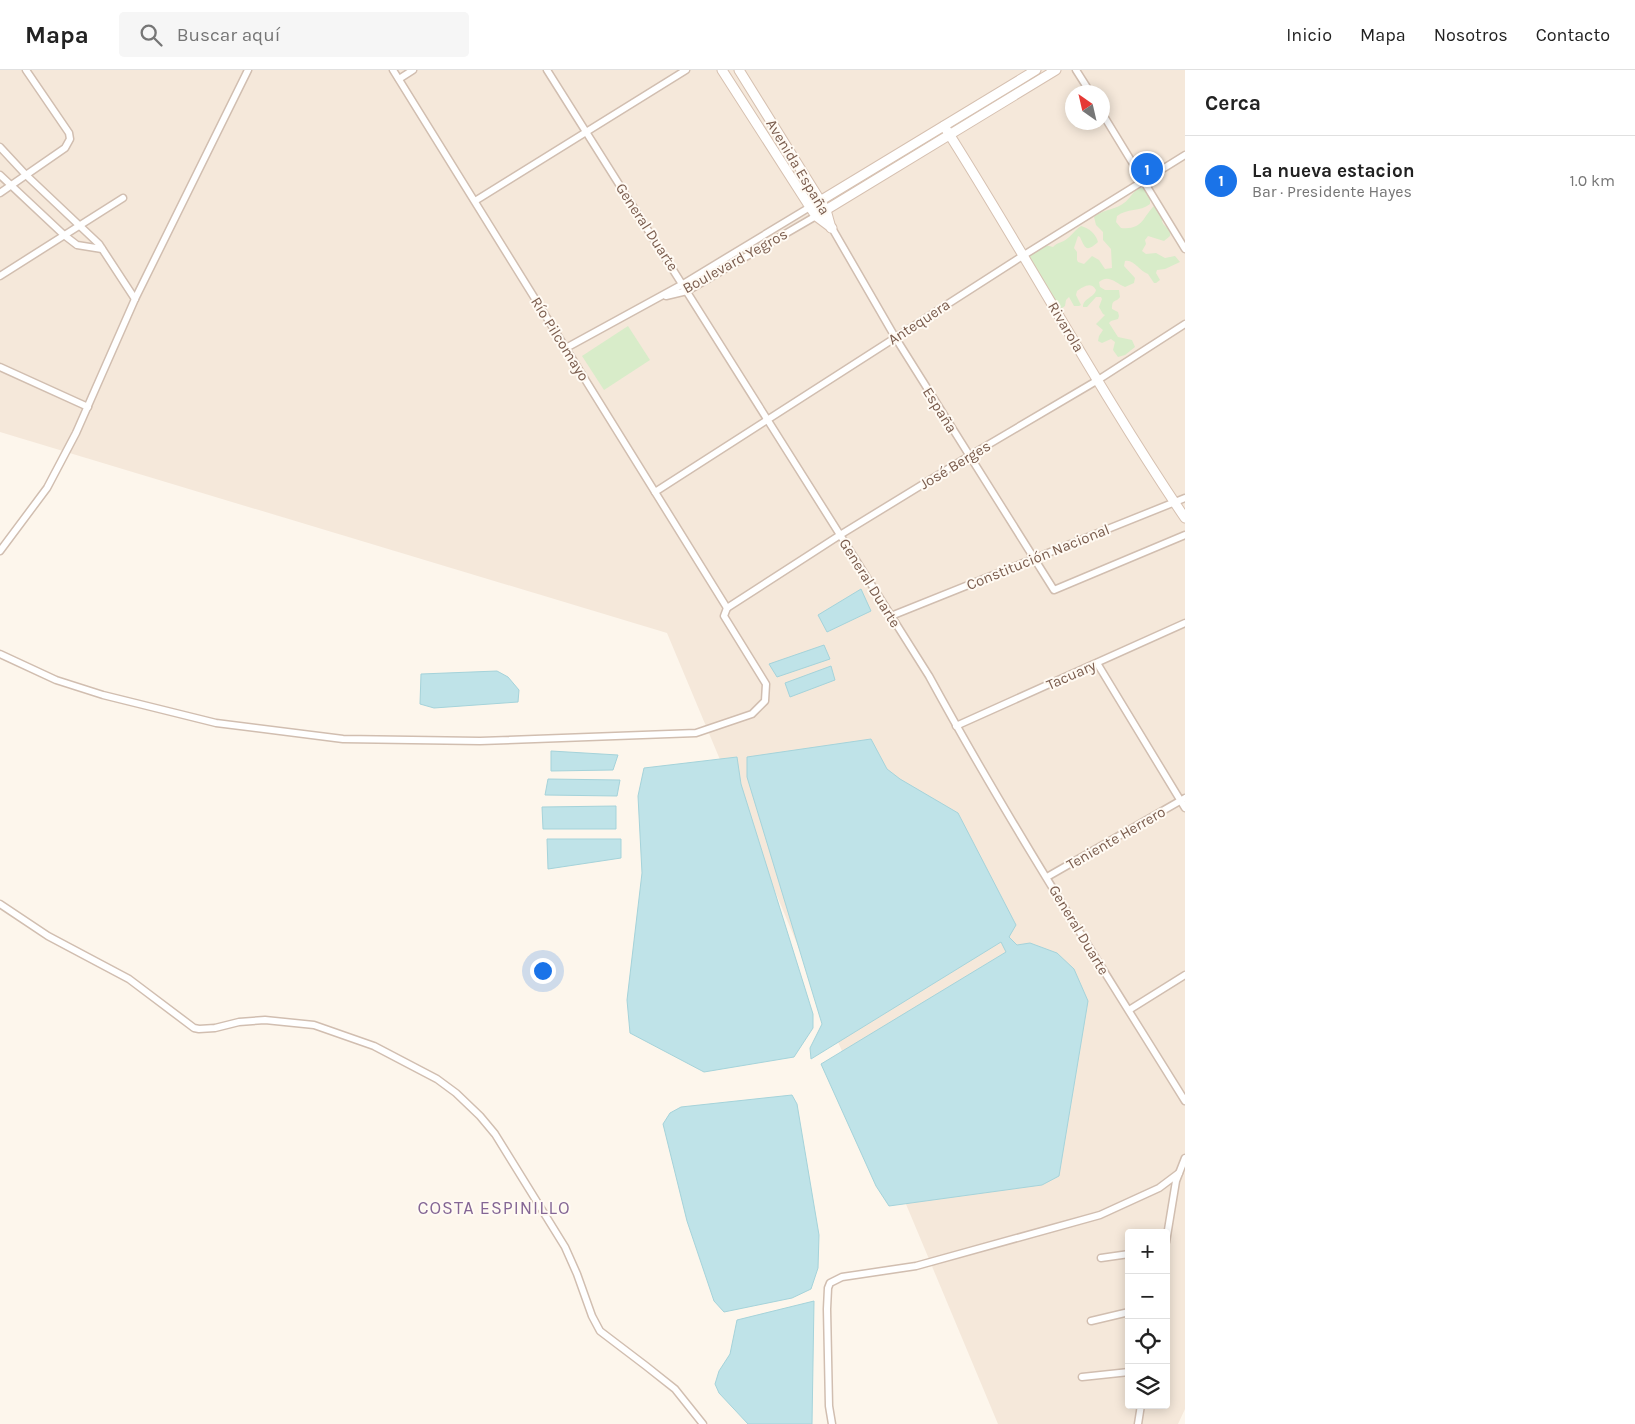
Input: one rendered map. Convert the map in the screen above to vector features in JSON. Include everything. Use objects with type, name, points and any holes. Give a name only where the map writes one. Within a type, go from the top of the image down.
[{"type":"street","points":[[0,193],[65,148],[70,138],[69,133],[26,70]]},
{"type":"street","points":[[0,551],[47,488],[76,433],[134,299],[248,70]]},
{"type":"street","name":"Río Pilcomayo","points":[[0,654],[56,680],[93,692],[216,723],[343,740],[480,741],[696,733],[752,714],[765,701],[766,684],[724,616],[727,608],[393,70]]},
{"type":"street","points":[[399,79],[413,70]]},
{"type":"street","name":"General Duarte","points":[[547,70],[929,676],[956,726],[1185,1101]]},
{"type":"street","points":[[475,201],[686,70]]},
{"type":"street","name":"Avenida España","points":[[722,70],[816,216],[832,228]]},
{"type":"street","name":"Avenida España","points":[[739,70],[826,210],[832,228]]},
{"type":"street","name":"Boulevard Yegros","points":[[660,297],[1036,70]]},
{"type":"street","name":"Boulevard Yegros","points":[[660,297],[687,291],[816,216],[1056,70]]},
{"type":"street","points":[[1076,70],[1086,85]]},
{"type":"street","name":"Rivarola","points":[[944,126],[1024,255],[1098,380],[1185,518]]},
{"type":"street","points":[[1110,126],[1185,249]]},
{"type":"street","points":[[0,147],[102,249],[134,299]]},
{"type":"street","name":"Antequera","points":[[655,492],[895,337],[1185,155]]},
{"type":"street","points":[[0,175],[64,235],[78,245],[102,249]]},
{"type":"street","points":[[0,276],[123,198]]},
{"type":"street","name":"España","points":[[832,228],[895,337],[1054,590],[1185,535]]},
{"type":"street","points":[[566,348],[660,297]]},
{"type":"street","name":"José Berges","points":[[727,608],[840,535],[1098,380],[1185,324]]},
{"type":"street","points":[[1,369],[88,407]]},
{"type":"street","name":"Constitución Nacional","points":[[891,616],[1185,498]]},
{"type":"street","name":"Tacuary","points":[[956,726],[1185,623]]},
{"type":"street","points":[[1097,663],[1183,800],[1185,808]]},
{"type":"street","name":"Teniente Herrero","points":[[1047,877],[1183,800]]},
{"type":"street","points":[[0,904],[48,936],[129,979],[194,1028],[215,1028],[239,1022],[265,1020],[314,1025],[374,1046],[436,1079],[456,1093],[484,1120],[495,1134],[564,1247],[600,1332],[674,1389],[703,1424]]},
{"type":"street","points":[[1129,1010],[1185,975]]},
{"type":"street","points":[[1168,1229],[1179,1173],[1185,1158]]},
{"type":"street","points":[[832,1424],[829,1406],[827,1309],[830,1283],[842,1277],[916,1266],[1100,1215],[1158,1188],[1179,1173]]},
{"type":"street","points":[[1101,1258],[1125,1255]]},
{"type":"street","points":[[1090,1321],[1125,1313]]},
{"type":"street","points":[[1082,1377],[1125,1372]]},
{"type":"street","points":[[1138,1424],[1140,1409]]},
{"type":"shaded area","points":[[0,70],[1185,70],[1185,1409],[1178,1424],[998,1424],[667,633],[0,432]]},
{"type":"green space","points":[[1144,187],[1150,196],[1150,204],[1117,216],[1116,222],[1121,228],[1134,227],[1141,222],[1154,206],[1162,206],[1166,212],[1162,221],[1169,229],[1170,236],[1164,241],[1148,236],[1142,251],[1146,254],[1156,253],[1165,258],[1175,256],[1180,262],[1165,269],[1157,270],[1156,273],[1160,280],[1156,283],[1134,263],[1128,261],[1125,261],[1124,266],[1135,278],[1134,283],[1125,287],[1109,279],[1099,282],[1100,287],[1105,290],[1119,290],[1120,297],[1113,302],[1112,309],[1118,312],[1119,316],[1118,319],[1109,323],[1118,337],[1132,340],[1135,347],[1125,355],[1118,357],[1113,350],[1115,342],[1111,339],[1102,343],[1098,341],[1103,330],[1096,324],[1105,315],[1099,307],[1101,297],[1096,297],[1087,307],[1083,307],[1083,304],[1095,293],[1094,287],[1089,285],[1077,291],[1076,295],[1081,305],[1074,306],[1069,297],[1066,300],[1065,306],[1059,310],[1028,257],[1029,254],[1045,245],[1053,247],[1064,241],[1081,226],[1092,232],[1098,242],[1086,248],[1078,236],[1074,248],[1077,252],[1078,262],[1084,264],[1092,256],[1099,260],[1105,269],[1112,268],[1111,249],[1103,240],[1103,232],[1096,225],[1094,217],[1121,205],[1134,192]]},
{"type":"green space","points":[[628,326],[650,360],[604,390],[582,356]]},
{"type":"water","points":[[861,589],[871,611],[827,632],[818,615]]},
{"type":"water","points":[[824,645],[830,659],[777,677],[769,664]]},
{"type":"water","points":[[831,666],[835,680],[790,697],[785,683]]},
{"type":"water","points":[[497,671],[508,677],[519,690],[518,702],[434,708],[420,704],[421,674]]},
{"type":"water","points":[[871,739],[887,769],[900,779],[958,813],[1016,925],[1009,937],[1017,945],[1030,943],[1057,953],[1074,969],[1088,1001],[1059,1176],[1042,1185],[889,1206],[876,1186],[821,1064],[1006,952],[1001,942],[811,1059],[810,1048],[822,1024],[747,777],[747,757]]},
{"type":"water","points":[[551,751],[618,755],[613,770],[551,771]]},
{"type":"water","points":[[737,757],[741,784],[813,1014],[813,1028],[794,1057],[704,1072],[630,1033],[627,1000],[642,873],[638,796],[644,768]]},
{"type":"water","points":[[548,779],[620,780],[617,796],[545,795]]},
{"type":"water","points":[[616,806],[616,829],[543,829],[542,807]]},
{"type":"water","points":[[547,839],[621,839],[621,858],[548,869]]},
{"type":"water","points":[[792,1095],[797,1104],[819,1235],[818,1268],[811,1289],[792,1298],[724,1312],[714,1301],[687,1221],[663,1124],[670,1113],[681,1107]]},
{"type":"water","points":[[814,1301],[812,1424],[748,1424],[719,1393],[715,1384],[719,1371],[730,1354],[737,1320]]},
{"type":"place","name":"La nueva estacion","points":[[1147,169]]},
{"type":"district","name":"COSTA ESPINILLO","points":[[494,1208]]}]
